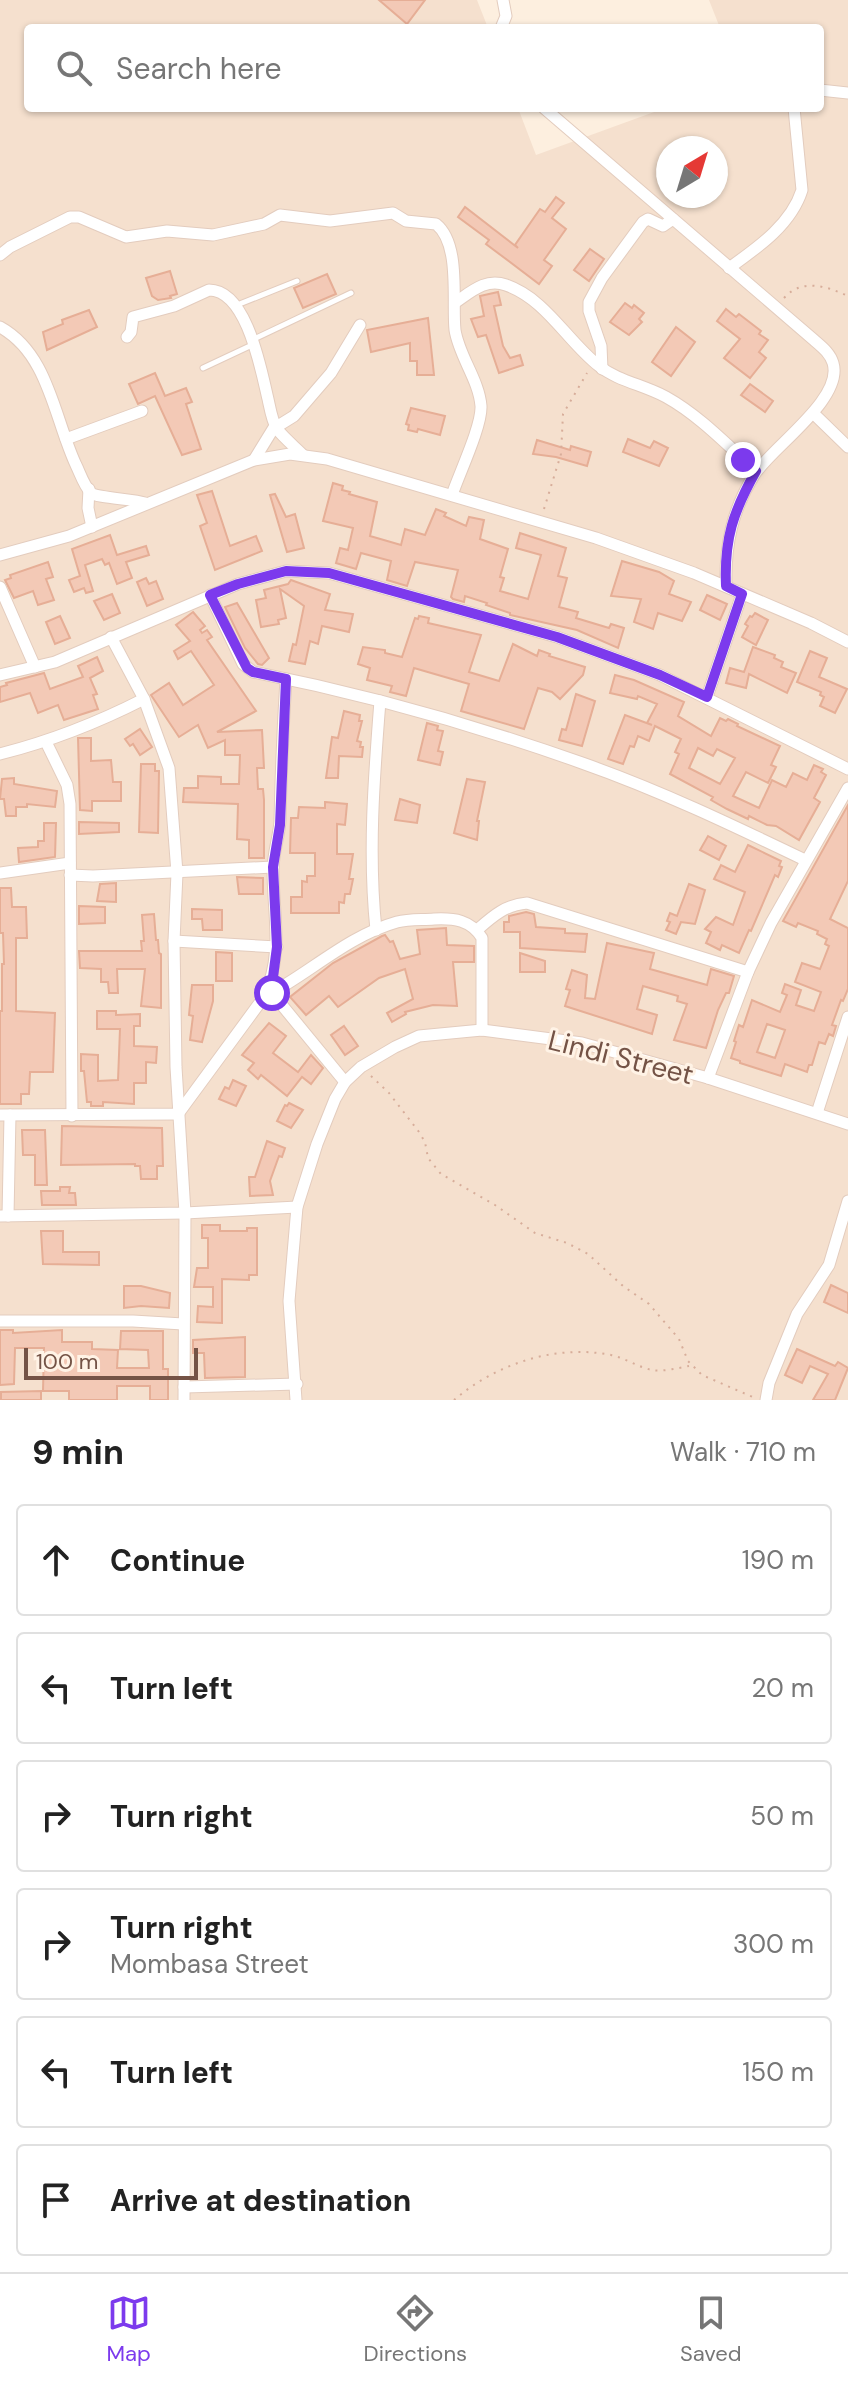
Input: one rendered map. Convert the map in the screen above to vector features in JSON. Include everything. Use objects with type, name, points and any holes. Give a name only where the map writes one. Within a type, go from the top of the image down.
[{"type":"street","points":[[503,0],[506,16],[503,24]]},
{"type":"street","points":[[824,90],[848,93]]},
{"type":"street","points":[[549,112],[829,353],[834,366],[832,386],[813,413],[756,471],[738,503],[725,553],[726,586]]},
{"type":"street","points":[[729,268],[771,236],[799,198],[802,190],[794,112]]},
{"type":"street","points":[[0,255],[70,217],[79,217],[126,237],[167,231],[213,235],[264,224],[280,215],[330,221],[393,213],[406,221],[436,224],[442,229],[450,252],[456,333],[481,406],[452,495]]},
{"type":"street","points":[[598,365],[601,346],[589,302],[602,278],[646,220],[650,219],[660,226],[673,219]]},
{"type":"street","points":[[456,302],[483,284],[506,284],[543,309],[598,365],[669,399],[703,423],[756,471]]},
{"type":"street","points":[[127,337],[133,317],[174,306],[209,290],[224,294],[237,305],[252,343],[275,427],[303,455]]},
{"type":"street","points":[[254,460],[275,427],[289,420],[338,364],[360,325]]},
{"type":"street","points":[[0,327],[15,335],[34,357],[89,489],[98,496],[145,503]]},
{"type":"street","points":[[66,439],[142,411]]},
{"type":"street","points":[[813,413],[848,447]]},
{"type":"street","points":[[0,555],[92,527],[254,460],[279,455],[303,455],[452,495],[666,561],[848,642]]},
{"type":"street","points":[[89,489],[88,508],[92,527]]},
{"type":"street","points":[[0,675],[55,662],[238,584],[286,571],[329,573],[557,637],[660,675],[848,769]]},
{"type":"street","points":[[0,587],[35,667]]},
{"type":"street","points":[[707,697],[742,594]]},
{"type":"street","points":[[210,595],[247,668],[253,672],[380,701],[583,763],[700,810],[805,860]]},
{"type":"street","points":[[111,637],[144,699],[162,741],[169,768],[177,873],[174,941],[178,1114],[185,1213],[184,1400]]},
{"type":"street","points":[[178,1114],[268,995],[273,977],[277,947],[273,867],[280,825],[286,679]]},
{"type":"street","points":[[0,754],[46,742],[102,721],[144,699]]},
{"type":"street","points":[[376,930],[371,876],[380,701]]},
{"type":"street","points":[[46,742],[67,785],[70,804],[72,1116]]},
{"type":"street","points":[[708,1078],[748,972],[805,860],[848,788]]},
{"type":"street","points":[[0,873],[70,869],[177,873],[273,867]]},
{"type":"street","points":[[477,930],[511,905],[527,903],[748,972]]},
{"type":"street","points":[[268,995],[341,948],[376,930],[401,921],[453,918],[477,930],[482,938],[482,1030]]},
{"type":"street","points":[[174,941],[277,947]]},
{"type":"street","points":[[268,995],[345,1082]]},
{"type":"street","points":[[817,1113],[848,1017]]},
{"type":"street","name":"Lindi Street","points":[[296,1400],[289,1301],[297,1207],[317,1144],[345,1082],[361,1067],[419,1036],[482,1030],[582,1043],[708,1078],[848,1124]]},
{"type":"street","points":[[178,1114],[5,1115],[4,1216],[185,1213],[297,1207]]},
{"type":"street","points":[[766,1400],[769,1383],[797,1314],[829,1265],[848,1201]]},
{"type":"street","points":[[0,1321],[183,1324]]},
{"type":"street","points":[[184,1387],[297,1384]]},
{"type":"lane","points":[[237,305],[297,281]]},
{"type":"lane","points":[[203,368],[351,293]]},
{"type":"path","points":[[777,309],[793,289],[804,286],[817,285],[848,296]]},
{"type":"path","points":[[539,522],[561,454],[563,414],[598,365]]},
{"type":"path","points":[[361,1067],[389,1093],[419,1132],[428,1158],[437,1170],[535,1233],[567,1243],[588,1254],[623,1286],[649,1304],[679,1339],[692,1366],[702,1375],[759,1400]]},
{"type":"path","points":[[454,1400],[488,1375],[550,1353],[605,1354],[631,1360],[653,1370],[692,1366]]},
{"type":"shaded area","points":[[0,0],[477,0],[486,24],[24,24],[24,112],[520,112],[536,155],[654,112],[824,112],[824,24],[718,24],[709,0],[848,0],[848,1400],[0,1400]]},
{"type":"building","points":[[379,0],[425,0],[407,24]]},
{"type":"building","points":[[556,197],[564,203],[552,218],[566,229],[544,260],[552,266],[539,284],[486,244],[489,240],[458,217],[465,207],[518,248],[515,245],[540,209],[545,212]]},
{"type":"building","points":[[590,249],[604,259],[589,281],[574,270]]},
{"type":"building","points":[[170,271],[177,294],[158,300],[152,296],[146,278]]},
{"type":"building","points":[[327,274],[336,294],[303,308],[294,288]]},
{"type":"building","points":[[498,292],[501,305],[494,306],[503,346],[510,358],[520,355],[523,365],[499,373],[486,335],[478,337],[471,319],[484,316],[480,296]]},
{"type":"building","points":[[625,303],[632,308],[634,305],[644,313],[639,319],[642,322],[629,335],[610,322]]},
{"type":"building","points":[[726,309],[736,317],[739,314],[768,340],[759,352],[766,358],[750,378],[724,358],[740,339],[717,321]]},
{"type":"building","points":[[89,310],[97,327],[47,350],[43,332],[63,324],[62,320]]},
{"type":"building","points":[[428,318],[434,375],[417,375],[417,361],[410,361],[410,343],[371,352],[367,330]]},
{"type":"building","points":[[676,327],[695,342],[671,376],[652,362]]},
{"type":"building","points":[[155,373],[165,396],[186,388],[192,402],[186,404],[201,449],[182,455],[155,396],[138,404],[129,384]]},
{"type":"building","points":[[750,384],[773,401],[765,412],[741,395]]},
{"type":"building","points":[[411,408],[445,416],[440,435],[418,429],[417,432],[408,430],[409,425],[406,424]]},
{"type":"building","points":[[628,439],[650,448],[654,441],[668,448],[659,466],[623,452]]},
{"type":"building","points":[[537,440],[570,450],[571,446],[591,452],[587,466],[533,454]]},
{"type":"building","points":[[333,483],[343,486],[342,490],[349,494],[377,502],[370,536],[401,545],[405,529],[425,535],[436,509],[466,526],[469,517],[484,520],[480,539],[508,549],[500,577],[504,578],[500,591],[528,599],[541,555],[516,548],[520,533],[566,548],[558,576],[567,578],[559,607],[578,612],[576,618],[609,628],[611,624],[624,628],[618,648],[577,630],[510,615],[465,596],[464,602],[453,599],[458,570],[415,562],[407,586],[387,580],[391,561],[361,553],[356,569],[336,563],[340,548],[348,550],[353,528],[323,521]]},
{"type":"building","points":[[212,491],[230,546],[256,536],[262,551],[215,570],[200,526],[207,523],[197,495]]},
{"type":"building","points":[[275,494],[286,517],[295,514],[304,548],[287,552],[270,495]]},
{"type":"building","points":[[110,535],[117,555],[146,546],[149,555],[126,562],[132,578],[117,584],[109,563],[105,565],[102,559],[85,565],[93,591],[86,593],[84,588],[74,592],[69,580],[80,576],[72,549]]},
{"type":"building","points":[[622,561],[659,572],[674,581],[669,594],[691,602],[682,621],[658,613],[653,629],[634,622],[641,599],[611,596]]},
{"type":"building","points":[[48,562],[53,577],[46,579],[54,600],[38,605],[33,591],[14,598],[5,580],[11,578],[10,575]]},
{"type":"building","points":[[146,578],[149,584],[156,581],[163,599],[147,606],[137,582]]},
{"type":"building","points":[[291,580],[330,594],[325,610],[353,614],[349,632],[322,626],[318,644],[310,641],[305,664],[289,661],[293,644],[296,645],[304,606],[280,589],[286,618],[278,620],[279,624],[261,627],[256,600],[266,598],[264,590],[288,584]]},
{"type":"building","points":[[112,594],[120,613],[104,620],[94,601]]},
{"type":"building","points":[[707,595],[727,604],[720,620],[700,610]]},
{"type":"building","points":[[237,603],[269,658],[262,665],[245,648],[225,607]]},
{"type":"building","points":[[193,612],[205,626],[200,630],[202,633],[207,630],[212,637],[207,640],[256,711],[217,732],[262,730],[264,768],[257,768],[258,789],[263,789],[264,800],[264,858],[249,858],[249,840],[237,839],[238,804],[183,802],[184,788],[198,788],[198,776],[221,777],[221,784],[239,784],[240,755],[225,755],[225,740],[208,748],[198,725],[179,737],[151,695],[169,683],[183,705],[214,685],[191,651],[178,659],[174,651],[190,641],[176,625]]},
{"type":"building","points":[[755,613],[768,620],[756,645],[742,637],[748,626],[745,624]]},
{"type":"building","points":[[60,616],[70,638],[55,644],[46,622]]},
{"type":"building","points":[[415,618],[429,618],[428,623],[481,635],[469,672],[499,681],[513,644],[537,656],[539,650],[585,667],[583,675],[560,699],[552,692],[538,688],[524,729],[461,711],[469,684],[414,668],[406,696],[390,692],[392,686],[367,680],[370,668],[358,664],[363,647],[385,650],[385,653],[402,657]]},
{"type":"building","points":[[753,647],[775,655],[774,658],[783,662],[781,667],[796,673],[787,693],[749,674],[746,688],[726,683],[730,668],[744,672]]},
{"type":"building","points":[[810,651],[827,658],[819,677],[847,689],[835,713],[820,706],[824,697],[820,695],[821,692],[797,682]]},
{"type":"building","points":[[97,657],[103,671],[90,678],[97,694],[93,695],[98,709],[64,720],[58,705],[38,713],[30,693],[0,702],[0,687],[6,683],[44,673],[50,689],[83,677],[78,666]]},
{"type":"building","points":[[615,675],[634,680],[684,702],[678,716],[711,736],[720,718],[728,719],[780,746],[771,765],[776,767],[768,783],[746,772],[733,796],[759,808],[772,780],[786,787],[793,773],[807,780],[814,765],[823,769],[821,772],[826,775],[814,798],[820,802],[799,840],[776,826],[749,816],[748,819],[727,809],[711,800],[713,797],[670,774],[679,754],[675,752],[681,739],[655,726],[649,741],[638,736],[623,764],[608,759],[625,715],[652,725],[647,723],[657,704],[638,696],[637,699],[610,693]],"holes":[[[698,748],[713,756],[717,749],[735,758],[720,784],[689,768]]]},
{"type":"building","points":[[576,694],[595,701],[582,746],[559,740],[562,729],[566,730]]},
{"type":"building","points":[[344,711],[360,715],[359,721],[362,721],[357,741],[363,747],[362,757],[339,756],[338,778],[326,778],[332,737],[338,738]]},
{"type":"building","points":[[427,723],[443,731],[438,751],[443,752],[440,765],[418,760]]},
{"type":"building","points":[[140,729],[152,747],[140,755],[133,744],[130,746],[125,739]]},
{"type":"building","points":[[78,738],[91,738],[91,761],[111,760],[113,782],[121,782],[121,801],[92,801],[92,811],[80,810]]},
{"type":"building","points":[[141,764],[155,764],[155,771],[159,771],[158,833],[139,832]]},
{"type":"building","points":[[14,778],[14,784],[57,791],[55,807],[27,804],[27,807],[16,807],[16,816],[6,816],[4,799],[0,799],[2,779]]},
{"type":"building","points":[[467,779],[485,782],[477,821],[477,840],[454,833]]},
{"type":"building","points":[[400,799],[420,805],[417,823],[395,820]]},
{"type":"building","points":[[325,802],[347,804],[345,825],[337,824],[337,854],[353,854],[350,894],[345,894],[344,903],[339,902],[339,913],[291,913],[291,897],[302,897],[302,881],[307,882],[307,876],[315,876],[315,853],[290,853],[291,818],[298,818],[299,807],[325,808]]},
{"type":"building","points":[[848,805],[848,881],[830,919],[848,928],[848,989],[832,1025],[836,1026],[833,1036],[829,1034],[825,1044],[819,1042],[807,1072],[785,1064],[781,1076],[731,1058],[739,1025],[743,1027],[752,1000],[780,1012],[787,995],[782,993],[785,984],[801,990],[796,1005],[814,1011],[821,992],[795,982],[802,963],[820,969],[829,946],[825,944],[827,939],[817,934],[818,931],[783,921]],"holes":[[[767,1024],[785,1030],[775,1058],[757,1052]]]},
{"type":"building","points":[[79,822],[119,823],[119,832],[79,834]]},
{"type":"building","points":[[44,823],[56,823],[55,857],[19,862],[18,848],[38,847],[38,841],[44,841]]},
{"type":"building","points":[[708,836],[726,846],[719,860],[700,850]]},
{"type":"building","points":[[748,845],[781,861],[779,866],[782,867],[778,877],[775,875],[739,953],[722,945],[720,950],[706,943],[711,932],[705,929],[716,917],[733,925],[745,892],[714,879],[721,865],[735,872]]},
{"type":"building","points":[[237,877],[263,878],[263,894],[239,894]]},
{"type":"building","points":[[116,883],[116,902],[97,901],[100,884]]},
{"type":"building","points":[[689,884],[705,890],[695,924],[681,922],[676,934],[666,930],[670,922],[667,921],[670,913],[677,916]]},
{"type":"building","points":[[0,888],[11,888],[12,907],[26,907],[27,938],[16,938],[16,1011],[55,1013],[53,1072],[30,1072],[29,1094],[21,1094],[21,1104],[0,1104],[0,1011],[4,964]]},
{"type":"building","points":[[79,906],[105,907],[105,923],[79,924]]},
{"type":"building","points":[[192,909],[222,910],[222,930],[203,930],[202,919],[192,919]]},
{"type":"building","points":[[526,912],[534,914],[536,927],[587,934],[585,952],[520,948],[520,932],[504,932],[504,922],[509,922],[509,916]]},
{"type":"building","points":[[154,914],[156,940],[161,954],[161,1008],[141,1006],[145,969],[117,969],[118,993],[109,993],[108,982],[101,982],[101,969],[80,968],[79,951],[142,951],[142,915]]},
{"type":"building","points":[[446,928],[447,945],[474,946],[474,962],[453,962],[457,1006],[433,1005],[405,1012],[392,1022],[387,1013],[413,999],[405,969],[379,978],[338,1007],[329,996],[306,1015],[290,997],[333,963],[382,936],[393,941],[400,959],[420,954],[417,930]]},
{"type":"building","points":[[607,943],[654,953],[650,969],[707,985],[711,969],[734,976],[729,993],[726,993],[718,1010],[706,1048],[674,1040],[687,1004],[677,1001],[678,996],[643,986],[637,1009],[657,1015],[652,1034],[565,1006],[572,970],[587,975],[585,998],[595,999]]},
{"type":"building","points":[[216,952],[232,953],[232,981],[216,981]]},
{"type":"building","points":[[520,953],[545,961],[545,972],[520,972]]},
{"type":"building","points":[[192,985],[213,985],[213,1001],[202,1042],[190,1040]]},
{"type":"building","points":[[97,1011],[116,1011],[116,1015],[140,1014],[140,1026],[134,1026],[134,1046],[157,1047],[156,1063],[146,1062],[146,1083],[134,1083],[134,1104],[103,1102],[103,1106],[91,1106],[91,1102],[87,1102],[81,1054],[98,1055],[98,1081],[118,1080],[120,1029],[97,1029]]},
{"type":"building","points":[[269,1023],[286,1036],[273,1053],[298,1072],[311,1055],[323,1068],[311,1084],[302,1077],[287,1096],[261,1075],[258,1079],[248,1070],[254,1063],[242,1055]]},
{"type":"building","points":[[344,1026],[358,1046],[345,1055],[331,1035]]},
{"type":"building","points":[[233,1080],[246,1086],[236,1106],[219,1099]]},
{"type":"building","points":[[289,1103],[303,1110],[291,1128],[277,1121]]},
{"type":"building","points":[[62,1126],[162,1128],[163,1166],[157,1166],[157,1179],[141,1179],[140,1166],[135,1164],[61,1165]]},
{"type":"building","points":[[22,1130],[45,1130],[47,1185],[35,1185],[35,1155],[23,1155]]},
{"type":"building","points":[[267,1141],[285,1148],[270,1181],[273,1195],[250,1196],[249,1177],[255,1177]]},
{"type":"building","points":[[60,1187],[70,1187],[69,1193],[75,1193],[76,1205],[42,1205],[41,1191],[60,1191]]},
{"type":"building","points":[[202,1225],[220,1225],[220,1231],[257,1228],[257,1275],[249,1275],[249,1280],[222,1279],[222,1323],[197,1322],[198,1306],[213,1307],[213,1287],[194,1287],[197,1268],[208,1268],[208,1238],[202,1238]]},
{"type":"building","points":[[41,1231],[63,1231],[63,1252],[99,1252],[99,1265],[43,1264]]},
{"type":"building","points":[[831,1285],[848,1293],[848,1313],[824,1302]]},
{"type":"building","points":[[124,1286],[141,1286],[170,1293],[169,1308],[124,1308]]},
{"type":"building","points":[[0,1330],[13,1330],[13,1333],[62,1330],[62,1342],[92,1342],[92,1349],[118,1350],[117,1368],[149,1368],[148,1350],[120,1349],[121,1331],[163,1331],[163,1369],[168,1369],[168,1400],[150,1400],[150,1386],[117,1386],[117,1400],[69,1400],[69,1391],[43,1391],[44,1348],[15,1348],[14,1384],[0,1385]]},
{"type":"building","points":[[245,1337],[245,1377],[205,1378],[204,1353],[193,1353],[193,1340]]},
{"type":"building","points":[[797,1349],[835,1366],[838,1362],[848,1368],[835,1400],[813,1400],[828,1374],[810,1366],[802,1383],[785,1375]]},
{"type":"building","points":[[41,1391],[41,1400],[1,1400],[1,1392]]},
{"type":"route","points":[[272,993],[264,997],[273,977],[277,947],[273,867],[280,825],[286,679],[253,672],[243,664],[210,595],[286,571],[329,573],[557,637],[660,675],[707,697],[742,594],[726,586],[725,553],[738,503],[756,471],[743,460]]}]
